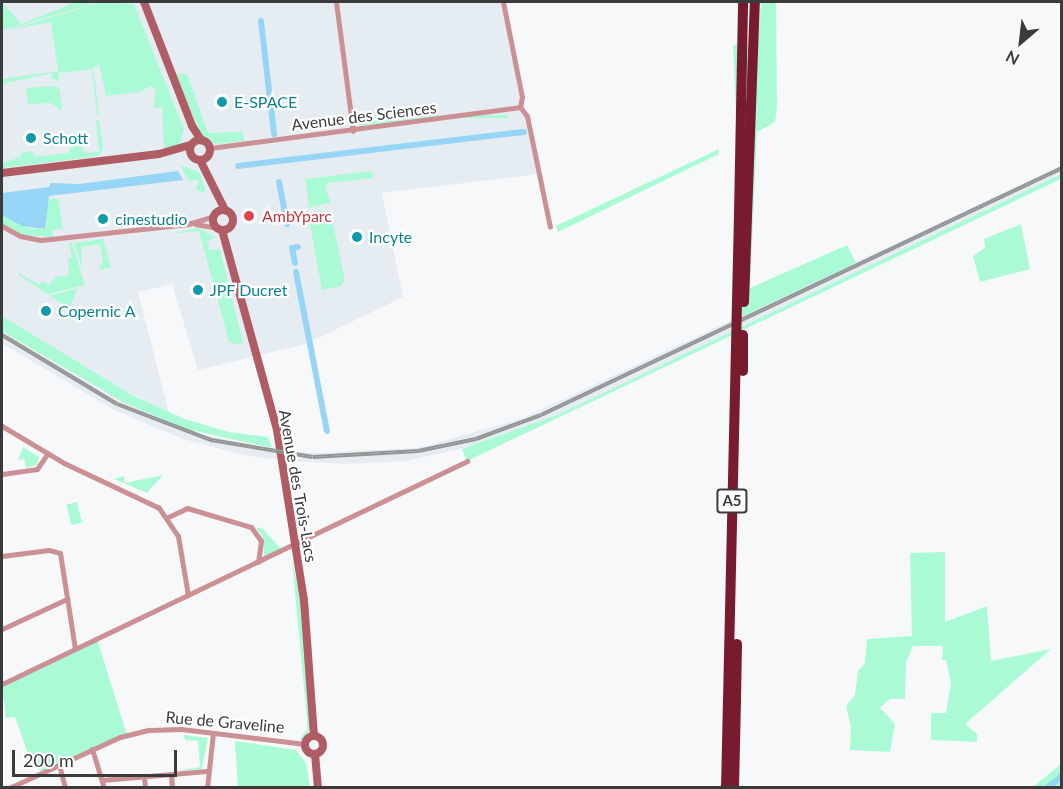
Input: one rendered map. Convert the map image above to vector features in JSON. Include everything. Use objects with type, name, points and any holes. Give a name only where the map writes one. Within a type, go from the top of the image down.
[{"type":"highway","name":"A5","points":[[734,788],[752,87],[748,46],[743,31],[742,2]]},
{"type":"highway","points":[[748,46],[749,2]]},
{"type":"highway","name":"A5","points":[[726,788],[748,46],[755,2]]},
{"type":"street","points":[[336,2],[352,131]]},
{"type":"street","points":[[503,2],[522,97],[520,108],[527,116],[550,227]]},
{"type":"street","points":[[144,3],[192,126],[197,159]]},
{"type":"street","name":"Avenue des Sciences","points":[[209,152],[520,108]]},
{"type":"street","points":[[2,173],[159,154],[195,143],[209,152]]},
{"type":"street","points":[[197,159],[209,152]]},
{"type":"street","points":[[206,168],[209,152]]},
{"type":"street","points":[[159,154],[197,159],[206,168],[215,196],[233,217],[223,228]]},
{"type":"street","points":[[215,196],[215,215],[223,228]]},
{"type":"street","points":[[2,226],[20,236],[41,240],[188,224],[225,210]]},
{"type":"street","points":[[188,224],[223,228]]},
{"type":"street","name":"Avenue des Trois-Lacs","points":[[223,228],[230,246],[258,367],[275,423],[304,600],[314,736],[323,746],[315,754]]},
{"type":"street","points":[[2,426],[47,454],[141,497],[168,517],[183,551],[188,595]]},
{"type":"street","points":[[2,474],[37,469],[47,454]]},
{"type":"street","points":[[2,684],[467,461]]},
{"type":"street","points":[[168,517],[187,508],[251,527],[261,541],[258,562]]},
{"type":"street","points":[[2,556],[58,551],[75,649]]},
{"type":"street","points":[[2,629],[67,599]]},
{"type":"street","name":"Rue de Graveline","points":[[9,788],[92,749],[149,730],[213,733],[305,744]]},
{"type":"street","points":[[207,788],[207,771],[213,733]]},
{"type":"street","points":[[314,736],[305,744],[308,752],[315,754],[318,788]]},
{"type":"street","points":[[92,749],[104,788]]},
{"type":"street","points":[[58,765],[65,788]]},
{"type":"street","points":[[102,780],[207,771]]},
{"type":"street","points":[[171,774],[172,788]]},
{"type":"street","points":[[144,776],[145,788]]},
{"type":"shaded area","points":[[2,2],[503,2],[539,174],[382,193],[403,297],[306,344],[198,370],[172,284],[138,292],[169,413],[97,376],[2,316]]},
{"type":"shaded area","points":[[1061,166],[1061,174],[557,415],[478,445],[405,461],[347,464],[289,461],[243,455],[183,439],[114,410],[2,343],[2,331],[104,392],[201,434],[275,450],[316,453],[419,448],[523,418]]},
{"type":"green space","points":[[2,2],[21,24],[76,2],[99,2],[8,29],[2,29]]},
{"type":"green space","points":[[102,2],[134,4],[184,129],[179,146],[164,149],[162,107],[153,108],[156,90],[150,86],[140,92],[106,96],[99,64],[93,68],[99,114],[97,115],[92,69],[58,73],[59,82],[51,78],[52,73],[2,84],[2,79],[58,71],[51,22],[9,30]]},
{"type":"green space","points":[[761,2],[776,2],[777,106],[775,122],[757,132],[750,288],[847,245],[856,263],[731,322],[737,143],[733,45],[758,44]]},
{"type":"green space","points":[[175,74],[187,74],[208,133],[243,132],[244,141],[215,144],[202,136]]},
{"type":"green space","points":[[55,86],[60,90],[62,111],[51,103],[28,104],[26,88]]},
{"type":"green space","points":[[438,113],[438,117],[360,126],[356,123]]},
{"type":"green space","points":[[363,115],[508,115],[508,118],[363,118]]},
{"type":"green space","points":[[96,120],[99,120],[103,148],[99,156],[2,168],[2,163],[21,157],[21,153],[33,151],[34,157],[70,153],[70,147],[80,146],[78,126],[84,153],[99,152]]},
{"type":"green space","points":[[719,149],[719,154],[558,232],[556,226]]},
{"type":"green space","points":[[180,165],[199,172],[206,190],[202,193],[196,189],[199,180],[189,181]]},
{"type":"green space","points":[[371,171],[374,178],[328,183],[325,187],[331,203],[306,208],[309,205],[305,179]]},
{"type":"green space","points":[[1061,174],[1061,179],[467,461],[462,449],[557,415]]},
{"type":"green space","points":[[58,198],[63,229],[53,230],[53,237],[22,235],[2,224],[2,215],[27,228],[46,229],[47,200]]},
{"type":"green space","points":[[320,210],[331,215],[345,280],[341,286],[322,290],[308,215]]},
{"type":"green space","points":[[1021,224],[1030,269],[980,282],[973,256],[985,248],[984,239]]},
{"type":"green space","points":[[198,228],[216,237],[207,241],[210,250],[220,249],[243,343],[240,345],[229,342],[216,293],[220,291],[218,284],[214,286],[199,231],[168,234]]},
{"type":"green space","points":[[103,239],[111,267],[101,270],[99,266],[103,264],[100,244],[81,247],[82,268],[74,243]]},
{"type":"green space","points":[[69,243],[72,243],[85,285],[48,294],[18,275],[19,273],[39,285],[42,281],[49,285],[55,277],[69,275],[68,259],[72,258]]},
{"type":"green space","points":[[78,288],[69,309],[49,295],[52,295]]},
{"type":"green space","points":[[2,316],[132,395],[185,419],[228,432],[268,437],[272,448],[182,428],[121,401],[2,331]]},
{"type":"green space","points":[[23,447],[39,457],[37,465],[26,468],[24,459],[18,460]]},
{"type":"green space","points":[[163,475],[147,493],[114,479],[124,476],[125,483]]},
{"type":"green space","points":[[77,502],[82,522],[71,525],[66,505]]},
{"type":"green space","points":[[255,527],[263,529],[281,549],[264,556],[263,537]]},
{"type":"green space","points":[[945,552],[945,622],[987,606],[991,661],[1051,649],[965,724],[977,734],[977,742],[931,740],[931,713],[946,713],[951,683],[946,660],[942,660],[943,646],[913,646],[906,663],[905,699],[890,699],[880,708],[895,724],[890,752],[850,750],[851,727],[846,706],[855,695],[858,671],[865,663],[867,639],[912,636],[910,553]]},
{"type":"green space","points":[[292,560],[302,607],[310,720],[308,736],[299,740],[307,730],[307,720]]},
{"type":"green space","points":[[97,639],[127,735],[42,772],[30,759],[15,717],[6,718],[2,684]]},
{"type":"green space","points":[[184,735],[208,738],[202,769],[177,771],[200,767],[198,741],[185,740]]},
{"type":"green space","points":[[235,741],[296,750],[306,763],[310,787],[238,787]]},
{"type":"green space","points":[[1061,764],[1061,787],[1033,787]]},
{"type":"water","points":[[178,171],[183,180],[49,196],[45,229],[22,226],[2,215],[2,193],[49,187],[51,183],[79,184]]},
{"type":"waterway","points":[[261,21],[274,134]]},
{"type":"waterway","points":[[238,166],[524,132]]},
{"type":"waterway","points":[[279,182],[287,224]]},
{"type":"waterway","points":[[295,263],[292,248],[298,247]]},
{"type":"waterway","points":[[296,272],[327,431]]},
{"type":"waterway","points":[[1047,788],[1062,776]]},
{"type":"railway","points":[[2,335],[117,404],[211,440],[313,457],[418,451],[476,439],[541,415],[1062,168]]},
{"type":"place","name":"E-SPACE","points":[[222,102]]},
{"type":"place","name":"Schott","points":[[31,138]]},
{"type":"place","name":"AmbYparc","points":[[249,216]]},
{"type":"place","name":"cinestudio","points":[[103,219]]},
{"type":"place","name":"Incyte","points":[[357,237]]},
{"type":"place","name":"JPF Ducret","points":[[198,290]]},
{"type":"place","name":"Copernic A","points":[[46,311]]}]
